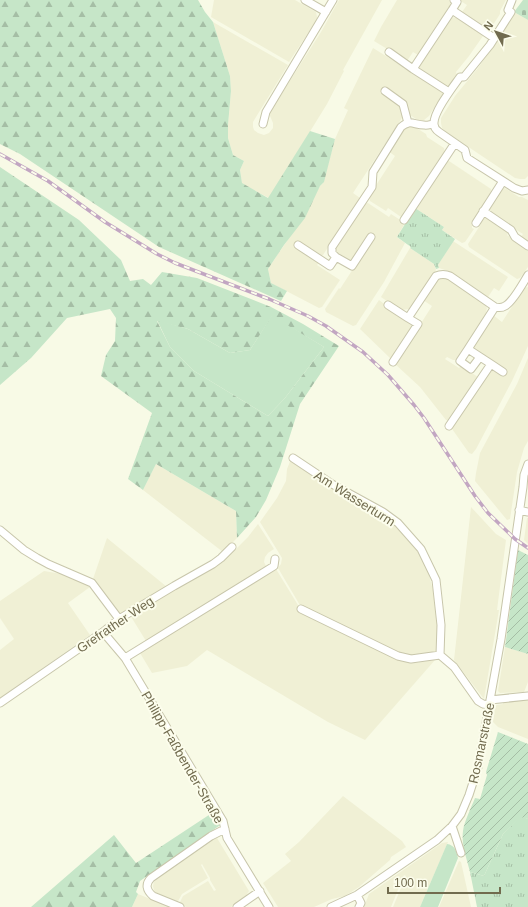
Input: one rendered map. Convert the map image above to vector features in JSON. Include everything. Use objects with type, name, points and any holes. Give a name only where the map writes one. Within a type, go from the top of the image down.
[{"type":"street","points":[[305,0],[326,12]]},
{"type":"street","points":[[263,124],[266,112],[333,0]]},
{"type":"street","points":[[414,69],[457,2],[454,0]]},
{"type":"street","points":[[512,0],[508,10],[511,12],[494,38],[464,77],[460,78],[449,92],[434,118],[434,124],[435,128],[439,132],[465,150],[467,158],[514,188],[527,192]]},
{"type":"street","points":[[452,10],[494,38]]},
{"type":"street","points":[[388,52],[449,92]]},
{"type":"street","points":[[384,91],[403,104],[408,123]]},
{"type":"street","points":[[371,237],[352,266],[336,257],[332,252],[332,247],[372,187],[373,172],[401,127],[404,124],[413,122],[423,126],[434,124]]},
{"type":"street","points":[[404,220],[455,143]]},
{"type":"street","points":[[476,223],[503,181]]},
{"type":"street","points":[[483,211],[511,230],[515,237],[528,246]]},
{"type":"street","points":[[298,245],[330,266],[336,257]]},
{"type":"street","points":[[408,318],[436,276],[445,274],[450,276],[495,307],[500,308],[510,302],[528,275]]},
{"type":"street","points":[[388,305],[418,324],[393,362]]},
{"type":"street","points":[[480,357],[471,369],[460,361],[495,307]]},
{"type":"street","points":[[468,349],[503,372]]},
{"type":"street","points":[[449,426],[491,364]]},
{"type":"street","name":"Am Wasserturm","points":[[293,458],[332,484],[383,512],[398,524],[421,549],[436,580],[441,625],[440,655]]},
{"type":"street","name":"Rosmarstraße","points":[[331,907],[357,895],[437,840],[452,826],[461,814],[470,795],[478,767],[490,702],[501,639],[524,475],[528,464]]},
{"type":"street","points":[[519,510],[528,512]]},
{"type":"street","points":[[0,530],[24,550],[37,558],[92,583],[119,619]]},
{"type":"street","name":"Grefrather Weg","points":[[0,703],[103,632],[119,619],[213,564],[232,547]]},
{"type":"street","points":[[125,658],[274,566],[275,559]]},
{"type":"street","points":[[301,609],[405,658],[411,659],[440,655],[454,667],[478,701],[483,704],[528,696]]},
{"type":"street","name":"Philipp-Faßbender-Straße","points":[[103,632],[125,658],[223,821],[227,838],[269,907]]},
{"type":"street","points":[[452,826],[461,853]]},
{"type":"street","points":[[180,907],[153,896],[147,889],[148,881],[211,836],[225,829]]},
{"type":"street","points":[[237,907],[260,892]]},
{"type":"street","points":[[357,895],[361,903],[359,907]]},
{"type":"shaded area","points":[[214,0],[295,0],[316,12],[317,19],[289,62],[211,17]]},
{"type":"shaded area","points":[[339,0],[382,0],[343,70],[344,71],[327,104],[269,198],[242,184],[240,170],[244,161],[233,155],[228,138],[231,91],[230,76],[213,22],[288,65],[253,122],[254,130],[264,135],[269,133],[273,128],[270,112],[321,32]]},
{"type":"shaded area","points":[[397,0],[449,0],[451,4],[418,55],[413,52],[407,61],[374,41]]},
{"type":"shaded area","points":[[459,0],[506,0],[500,14],[489,31],[463,15],[462,12],[467,5]]},
{"type":"shaded area","points":[[514,12],[528,20],[528,176],[525,179],[515,178],[446,132],[442,128],[441,123],[441,118],[455,96],[478,68]]},
{"type":"shaded area","points":[[451,17],[457,18],[483,36],[456,72],[457,75],[448,87],[421,71],[419,66],[420,62]]},
{"type":"shaded area","points":[[373,48],[441,90],[443,93],[429,116],[420,121],[410,115],[404,101],[386,89],[400,104],[403,116],[353,193],[360,198],[323,255],[319,256],[319,262],[317,265],[340,280],[322,307],[319,308],[271,283],[268,269],[323,183],[335,139],[348,110],[344,108]]},
{"type":"shaded area","points":[[405,127],[415,127],[426,134],[427,137],[444,148],[445,153],[404,216],[401,217],[388,208],[386,211],[370,201],[369,196],[395,156],[388,151]]},
{"type":"shaded area","points":[[449,161],[491,189],[492,192],[472,224],[472,228],[474,229],[465,242],[462,243],[442,230],[444,227],[415,208],[445,162]]},
{"type":"shaded area","points":[[505,188],[519,197],[528,200],[528,242],[521,237],[523,234],[489,213],[488,208],[500,189]]},
{"type":"shaded area","points":[[368,203],[389,217],[391,214],[405,223],[397,237],[405,243],[384,282],[356,325],[353,326],[326,312],[325,309],[339,288],[340,289],[373,238],[353,260],[348,261],[338,255],[335,248],[363,204]]},
{"type":"shaded area","points":[[487,216],[509,232],[507,235],[528,249],[528,267],[520,278],[517,279],[469,247],[468,244],[481,224],[479,222],[483,217]]},
{"type":"shaded area","points":[[453,241],[508,277],[499,291],[494,288],[488,297],[445,270],[439,268],[438,265]]},
{"type":"shaded area","points":[[410,248],[434,264],[436,270],[410,309],[400,310],[381,297]]},
{"type":"shaded area","points":[[438,277],[447,278],[481,301],[487,308],[485,316],[457,360],[447,357],[445,359],[459,368],[461,366],[478,377],[449,421],[446,420],[420,387],[395,364],[432,306],[423,300]]},
{"type":"shaded area","points":[[528,287],[528,346],[512,381],[476,449],[472,454],[469,453],[450,426],[491,368],[475,351],[474,346],[493,315],[502,322],[524,288]]},
{"type":"shaded area","points":[[379,300],[411,324],[412,328],[393,358],[390,358],[360,329]]},
{"type":"shaded area","points":[[528,358],[528,441],[524,448],[517,472],[510,519],[507,520],[475,481],[476,473],[480,453],[517,384]]},
{"type":"shaded area","points":[[291,459],[331,487],[384,517],[398,528],[418,552],[428,571],[436,602],[438,634],[436,653],[404,656],[301,607],[278,568],[281,564],[282,558],[260,522],[277,498],[286,481],[287,469]]},
{"type":"shaded area","points":[[156,464],[236,511],[237,538],[223,552],[143,490]]},
{"type":"shaded area","points":[[471,507],[496,534],[506,540],[497,610],[499,610],[484,699],[454,660]]},
{"type":"shaded area","points":[[528,518],[528,544],[524,540]]},
{"type":"shaded area","points":[[258,524],[274,549],[265,557],[264,562],[266,566],[264,569],[146,641],[130,615],[216,566],[248,537]]},
{"type":"shaded area","points":[[107,538],[167,587],[132,610],[119,614],[93,579]]},
{"type":"shaded area","points":[[276,569],[301,610],[385,653],[415,663],[435,660],[365,740],[328,722],[207,650],[187,666],[152,673],[140,653]]},
{"type":"shaded area","points":[[44,571],[68,575],[90,587],[68,603],[90,635],[0,698],[0,650],[14,639],[0,618],[0,601]]},
{"type":"shaded area","points":[[505,647],[528,654],[528,682],[524,692],[500,693],[498,691]]},
{"type":"shaded area","points":[[528,698],[528,739],[498,727],[493,722],[495,706],[503,704],[503,702]]},
{"type":"shaded area","points":[[343,796],[402,841],[406,847],[391,857],[390,860],[359,887],[345,896],[332,899],[314,907],[278,907],[263,883],[291,861],[285,854],[299,842]]},
{"type":"shaded area","points":[[217,838],[249,891],[246,896],[231,907],[186,907],[179,904],[183,896],[208,881],[214,891],[216,890],[202,864],[201,865],[208,878],[182,894],[177,903],[156,894],[153,886],[157,878],[211,839]]},
{"type":"shaded area","points":[[448,842],[420,907],[393,907],[406,876],[404,875],[391,907],[364,907],[369,894],[442,843]]},
{"type":"shaded area","points":[[459,861],[461,862],[471,907],[439,907]]},
{"type":"shaded area","points":[[138,894],[170,907],[132,907]]},
{"type":"green space","points":[[0,0],[198,0],[213,22],[230,76],[231,91],[228,138],[233,155],[244,161],[240,170],[242,183],[268,198],[310,131],[335,139],[324,182],[320,186],[305,218],[268,269],[271,283],[287,291],[281,301],[159,247],[20,154],[0,144]]},
{"type":"green space","points":[[523,0],[528,0],[528,20],[514,12]]},
{"type":"green space","points":[[0,167],[79,220],[121,260],[130,281],[143,279],[151,285],[162,272],[197,278],[271,307],[339,346],[300,404],[280,467],[266,500],[256,517],[237,538],[236,511],[156,464],[143,490],[128,479],[152,413],[101,376],[106,355],[115,341],[116,318],[110,309],[67,318],[31,358],[0,385]],"holes":[[[272,316],[324,347],[285,398],[268,416],[194,371],[170,347],[157,321],[188,329],[230,353],[250,350]]]},
{"type":"green space","points":[[415,208],[444,227],[442,230],[455,239],[438,265],[439,268],[436,269],[434,264],[410,248],[411,247],[397,237]]},
{"type":"green space","points":[[272,315],[324,347],[285,398],[268,416],[194,371],[170,347],[157,320],[188,329],[230,353],[250,350]]},
{"type":"green space","points":[[518,550],[528,555],[528,654],[505,647]]},
{"type":"green space","points":[[498,732],[528,744],[528,819],[521,817],[503,834],[484,876],[470,872],[464,847],[463,831],[466,819],[475,798],[480,799],[487,775],[486,772]]},
{"type":"green space","points":[[218,809],[226,821],[140,881],[136,892],[138,894],[132,907],[31,907],[114,835],[136,863]]},
{"type":"green space","points":[[521,816],[528,819],[528,907],[477,907],[470,872],[484,876],[503,834]]},
{"type":"green space","points":[[447,844],[453,847],[458,858],[438,907],[420,907]]},
{"type":"railway","points":[[0,154],[48,181],[105,222],[157,254],[175,263],[269,299],[308,316],[326,326],[363,352],[388,375],[414,405],[488,513],[515,539],[528,548]]}]
